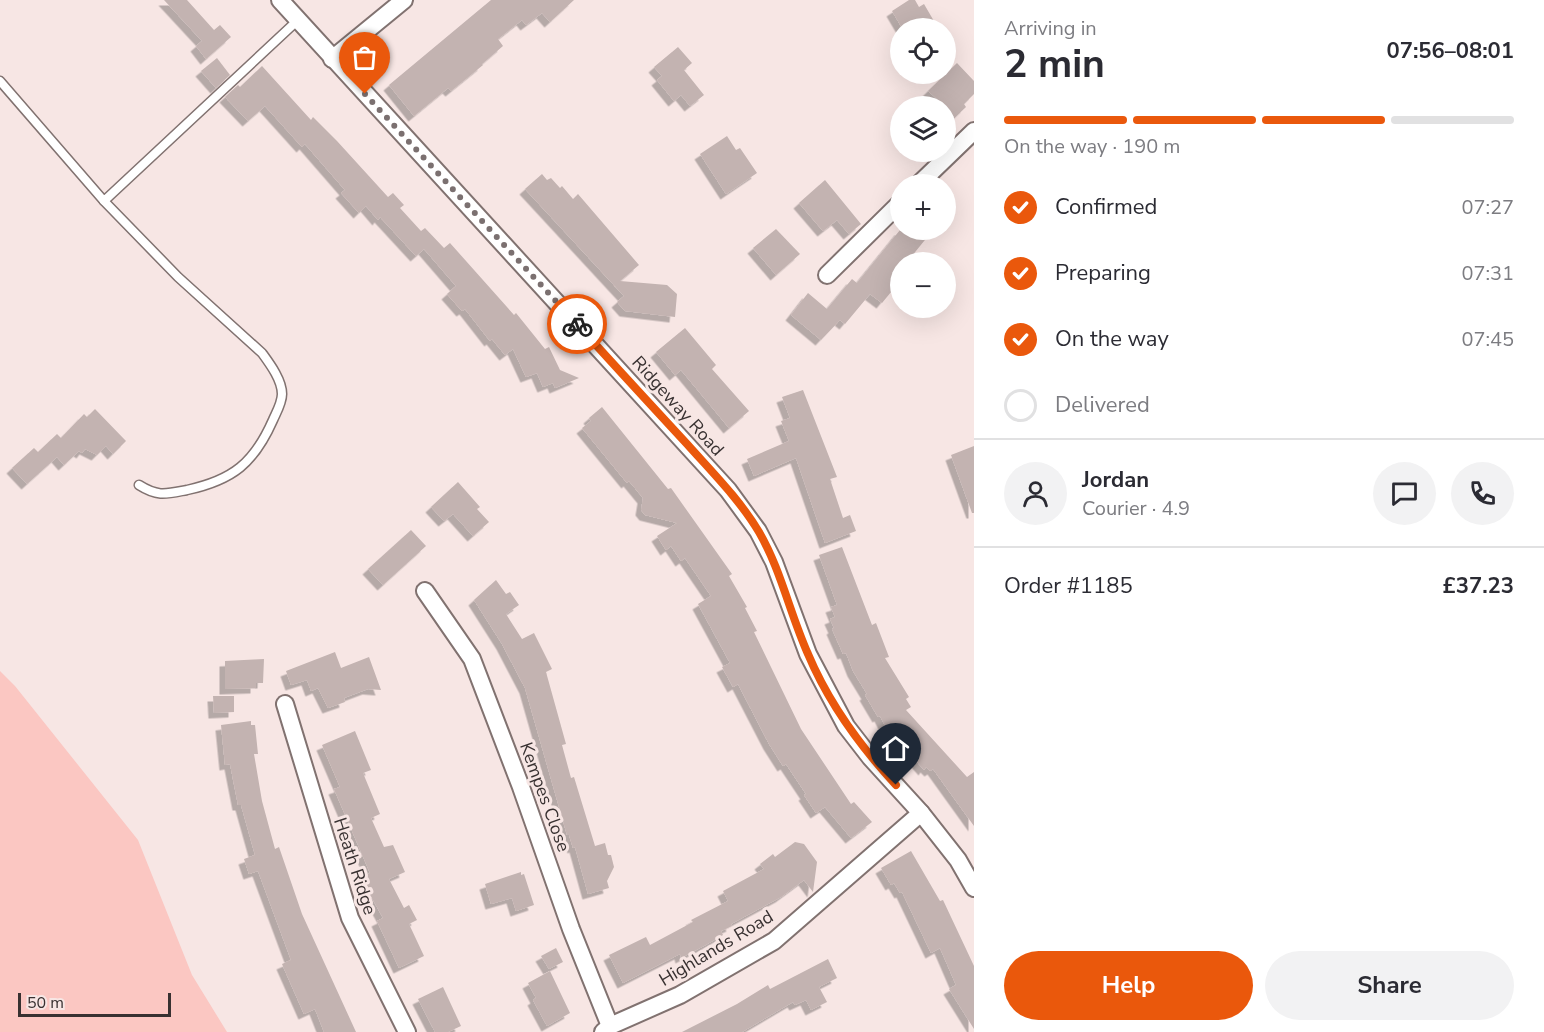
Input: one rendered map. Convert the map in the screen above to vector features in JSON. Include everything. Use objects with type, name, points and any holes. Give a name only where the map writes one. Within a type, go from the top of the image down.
[{"type":"street","name":"Ridgeway Road","points":[[280,0],[728,490],[758,531],[774,562],[808,654],[846,726],[870,757],[921,813],[958,860],[974,888]]},
{"type":"street","points":[[332,59],[404,0]]},
{"type":"street","points":[[929,174],[974,131]]},
{"type":"street","points":[[827,275],[890,213]]},
{"type":"street","name":"Kempes Close","points":[[425,591],[472,659],[521,787],[607,1029]]},
{"type":"street","name":"Heath Ridge","points":[[285,705],[350,918],[407,1032]]},
{"type":"street","name":"Highlands Road","points":[[607,1029],[681,995],[774,941],[921,813]]},
{"type":"lane","points":[[104,201],[298,20]]},
{"type":"lane","points":[[0,81],[104,201],[178,277],[262,353],[271,366],[282,393],[281,402],[265,438],[248,461],[229,477],[206,486],[168,494],[153,494],[139,485]]},
{"type":"shaded area","points":[[0,671],[15,686],[138,840],[192,975],[227,1032],[0,1032]]},
{"type":"building","points":[[164,0],[187,0],[214,30],[220,25],[231,37],[206,59],[196,46],[202,41]]},
{"type":"building","points":[[491,0],[574,0],[550,22],[542,13],[526,25],[522,20],[498,39],[503,46],[483,65],[451,91],[448,88],[414,116],[389,85]]},
{"type":"building","points":[[909,0],[915,0],[919,7],[924,4],[932,18],[896,18],[892,11]]},
{"type":"building","points":[[678,47],[692,63],[684,70],[704,95],[690,106],[681,95],[674,101],[657,80],[662,76],[654,67]]},
{"type":"building","points":[[217,58],[230,75],[216,88],[201,71]]},
{"type":"building","points":[[956,64],[974,81],[974,94],[964,104],[966,107],[956,117],[956,96],[934,96],[928,91],[935,84],[956,84]]},
{"type":"building","points":[[262,66],[311,120],[313,117],[388,197],[393,193],[404,205],[400,208],[421,231],[425,228],[444,248],[450,243],[514,315],[516,313],[545,349],[549,347],[560,370],[579,378],[555,388],[553,383],[543,387],[537,373],[526,377],[513,349],[505,355],[492,339],[490,341],[465,309],[462,311],[447,294],[456,286],[424,249],[416,256],[380,217],[378,220],[366,206],[359,213],[341,193],[345,190],[305,144],[302,147],[265,106],[248,121],[225,97],[238,85],[240,87]]},
{"type":"building","points":[[727,136],[736,150],[740,148],[757,173],[726,194],[700,154]]},
{"type":"building","points":[[542,174],[547,180],[551,178],[560,188],[562,186],[573,199],[578,194],[639,265],[620,281],[667,285],[677,294],[675,317],[625,311],[617,302],[624,296],[525,189]]},
{"type":"building","points":[[825,180],[861,224],[849,234],[837,220],[823,231],[799,203]]},
{"type":"building","points":[[776,229],[800,254],[776,275],[753,248]]},
{"type":"building","points":[[892,240],[925,240],[915,252],[890,252],[890,293],[882,303],[870,294],[845,324],[840,320],[821,340],[791,315],[808,293],[827,309],[852,279],[857,283]]},
{"type":"building","points":[[685,328],[716,365],[712,369],[749,411],[729,428],[681,370],[675,375],[656,352]]},
{"type":"building","points":[[803,390],[837,477],[830,479],[843,518],[850,515],[856,531],[825,543],[796,458],[754,476],[747,459],[789,441],[781,421],[790,418],[782,397]]},
{"type":"building","points":[[602,407],[668,489],[671,488],[732,574],[729,576],[747,607],[745,608],[757,631],[754,632],[801,729],[851,804],[854,802],[872,822],[851,838],[825,807],[816,813],[786,764],[783,766],[769,744],[738,684],[733,687],[722,667],[730,663],[698,604],[711,596],[685,558],[681,561],[671,546],[666,550],[657,536],[677,523],[645,515],[641,510],[643,498],[629,481],[627,483],[582,428],[591,421],[589,418]]},
{"type":"building","points":[[95,409],[126,441],[113,454],[106,446],[97,455],[85,449],[82,453],[79,451],[64,465],[57,457],[27,484],[12,468],[34,448],[38,452],[57,434],[61,438],[84,414],[87,417]]},
{"type":"building","points":[[974,446],[974,513],[972,513],[951,455]]},
{"type":"building","points":[[458,482],[480,507],[477,509],[489,522],[473,536],[453,514],[444,521],[431,507]]},
{"type":"building","points":[[411,530],[426,546],[383,585],[368,569]]},
{"type":"building","points":[[842,547],[872,625],[876,623],[889,657],[885,658],[909,697],[906,699],[911,707],[906,710],[967,777],[974,772],[974,826],[933,769],[930,771],[926,767],[924,770],[884,724],[880,716],[878,717],[846,653],[843,654],[830,619],[835,617],[831,607],[837,605],[819,555]]},
{"type":"building","points":[[496,580],[506,594],[510,592],[519,605],[506,614],[522,639],[534,633],[552,669],[546,672],[566,744],[562,745],[571,778],[574,777],[595,846],[605,843],[608,855],[611,855],[614,867],[607,881],[609,888],[588,894],[575,847],[573,848],[569,835],[567,835],[525,688],[502,644],[474,600]]},
{"type":"building","points":[[335,652],[341,668],[369,657],[381,690],[368,689],[344,698],[345,702],[328,708],[318,688],[311,691],[307,680],[291,685],[286,671]]},
{"type":"building","points":[[264,659],[263,683],[256,683],[256,688],[225,689],[225,661]]},
{"type":"building","points":[[213,696],[234,696],[234,712],[214,713]]},
{"type":"building","points":[[251,721],[251,725],[255,725],[258,754],[254,754],[262,801],[275,849],[279,847],[302,914],[356,1032],[324,1032],[315,1009],[304,1014],[282,964],[291,960],[258,871],[249,874],[244,859],[255,855],[241,805],[238,805],[230,764],[225,765],[221,725]]},
{"type":"building","points":[[355,731],[371,770],[363,773],[380,814],[371,818],[384,847],[393,845],[405,872],[389,879],[404,908],[409,905],[417,920],[409,924],[424,956],[399,968],[377,921],[383,918],[361,878],[370,873],[334,789],[340,787],[322,745]]},
{"type":"building","points":[[795,842],[804,844],[817,862],[813,892],[804,880],[781,897],[731,924],[732,926],[721,931],[723,935],[702,947],[681,958],[680,954],[623,983],[609,955],[646,937],[650,945],[728,901],[723,891],[764,869],[760,864],[773,854],[775,857]]},
{"type":"building","points":[[911,851],[940,901],[943,900],[974,966],[974,1029],[949,989],[956,985],[940,948],[931,953],[902,892],[900,893],[894,883],[891,885],[881,868]]},
{"type":"building","points":[[521,872],[521,875],[524,874],[534,905],[516,911],[512,898],[491,904],[485,884]]},
{"type":"building","points":[[556,948],[563,962],[549,969],[541,956]]},
{"type":"building","points":[[828,959],[837,978],[819,987],[827,1002],[811,1010],[806,1000],[795,1005],[793,1002],[742,1032],[682,1032],[737,1004],[768,985],[770,989]]},
{"type":"building","points":[[550,971],[570,1013],[547,1026],[533,1000],[536,998],[528,983]]},
{"type":"building","points":[[443,987],[461,1026],[448,1032],[435,1032],[418,999]]},
{"type":"way so far","points":[[365,94],[577,324]]},
{"type":"route","points":[[577,324],[728,490],[758,531],[774,562],[808,654],[824,688],[846,726],[896,785]]}]
